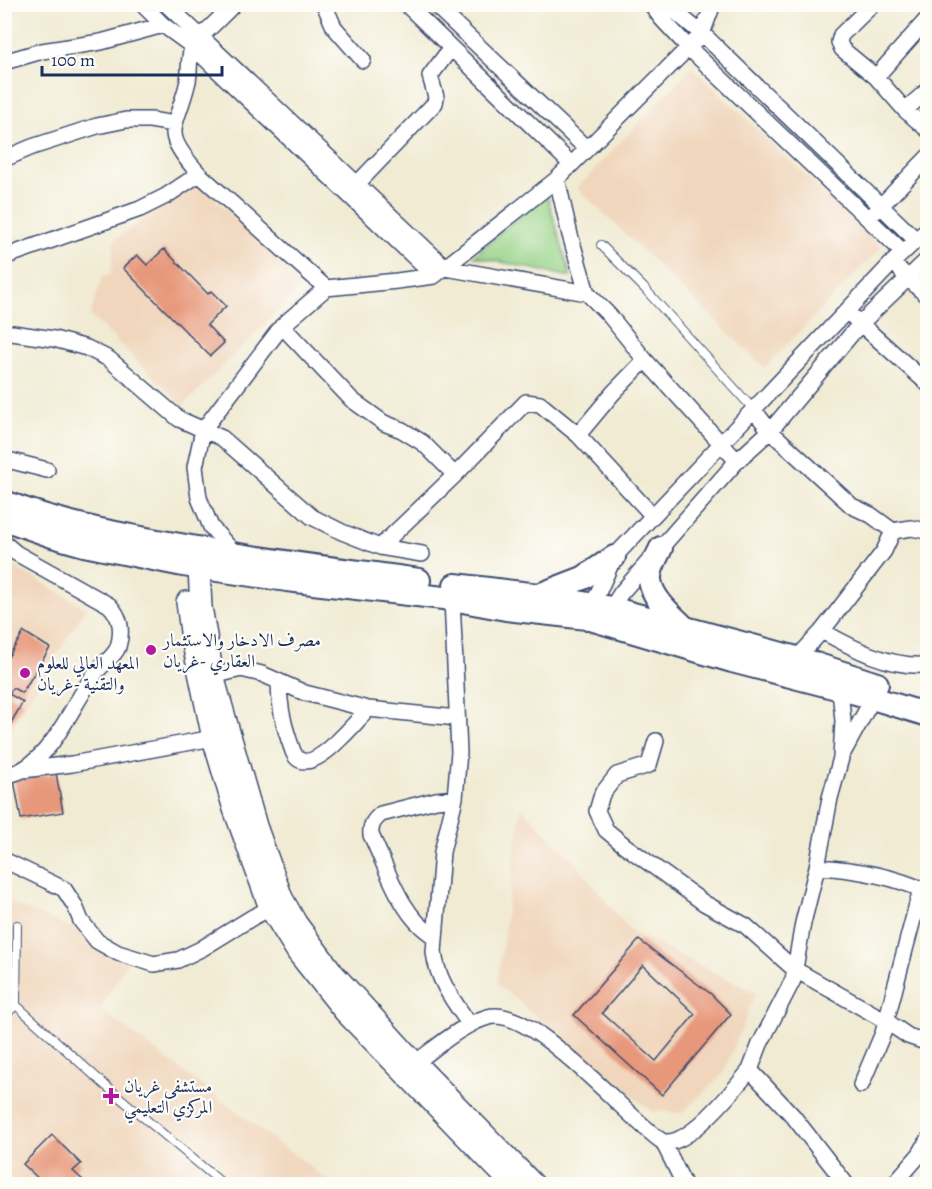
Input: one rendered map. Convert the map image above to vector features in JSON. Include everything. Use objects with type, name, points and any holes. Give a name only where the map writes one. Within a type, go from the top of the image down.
[{"type":"main road","points":[[4,502],[75,526],[287,580],[452,599],[506,609],[598,614],[686,628],[797,658],[927,699]]},
{"type":"main road","points":[[4,519],[84,545],[192,557],[237,556],[539,595],[732,661],[840,688],[927,715]]},
{"type":"main road","points":[[661,548],[650,580],[656,595],[664,606],[686,628]]},
{"type":"main road","points":[[539,595],[583,578],[614,556]]},
{"type":"main road","points":[[192,557],[213,676],[277,905],[296,923],[333,973],[489,1149],[512,1185]]},
{"type":"main road","points":[[192,557],[192,639],[213,738],[234,809],[298,953],[345,1012],[489,1149],[533,1185]]},
{"type":"street","points":[[142,4],[164,25],[197,42],[357,184],[440,272]]},
{"type":"street","points":[[166,4],[197,42],[440,272]]},
{"type":"street","points":[[234,4],[197,42],[188,81],[174,124],[174,141],[181,154],[199,174],[326,288]]},
{"type":"street","points":[[324,4],[334,27],[363,60]]},
{"type":"street","points":[[406,4],[571,164]]},
{"type":"street","points":[[434,4],[587,149]]},
{"type":"street","points":[[651,4],[689,48],[867,219],[898,257],[908,278],[927,297]]},
{"type":"street","points":[[598,614],[614,556],[922,234],[882,205],[702,34],[666,4]]},
{"type":"street","points":[[440,272],[557,179],[702,34],[713,4]]},
{"type":"street","points":[[873,4],[841,35],[839,42],[842,49],[876,77],[905,110],[927,130]]},
{"type":"street","points":[[876,77],[927,18]]},
{"type":"street","points":[[4,62],[42,51],[101,42],[164,25]]},
{"type":"street","points":[[357,184],[435,103],[436,97],[430,76],[451,48]]},
{"type":"street","points":[[905,110],[927,90]]},
{"type":"street","points":[[5,156],[97,126],[126,120],[150,120],[174,124]]},
{"type":"street","points":[[867,219],[927,157]]},
{"type":"street","points":[[4,257],[140,209],[166,196],[199,174]]},
{"type":"street","points":[[557,179],[587,293],[737,461]]},
{"type":"street","points":[[598,614],[661,548],[737,461],[770,431],[860,324],[927,260]]},
{"type":"street","points":[[237,556],[211,527],[198,498],[195,467],[203,430],[282,326],[326,288],[397,282],[440,272],[587,293]]},
{"type":"street","points":[[847,312],[927,384]]},
{"type":"street","points":[[282,326],[352,400],[384,423],[402,430],[423,443],[455,475]]},
{"type":"street","points":[[4,334],[31,335],[87,348],[109,359],[179,419],[222,438],[312,517],[380,547],[422,554]]},
{"type":"street","points":[[578,435],[613,393],[645,360]]},
{"type":"street","points":[[380,547],[526,402],[540,404],[578,435],[653,516]]},
{"type":"street","points":[[754,410],[770,431],[852,506],[871,515],[893,531],[911,528],[927,531]]},
{"type":"street","points":[[4,459],[47,470]]},
{"type":"street","points":[[797,658],[822,631],[884,551],[893,531]]},
{"type":"street","points":[[4,543],[16,553],[81,587],[109,605],[117,613],[121,624],[117,651],[94,674],[73,711],[43,752],[23,770]]},
{"type":"street","points":[[452,599],[459,752],[455,798],[442,852],[434,936],[436,964],[439,972],[452,998],[470,1024]]},
{"type":"street","points":[[822,631],[863,653],[914,666],[927,665]]},
{"type":"street","points":[[213,676],[241,669],[262,674],[305,693],[368,710],[457,718]]},
{"type":"street","points":[[279,682],[281,717],[294,754],[299,760],[306,762],[325,753],[368,710]]},
{"type":"street","points":[[663,1142],[676,1141],[692,1131],[733,1092],[750,1071],[760,1044],[793,980],[830,798],[841,758],[843,721],[840,688]]},
{"type":"street","points":[[841,758],[873,698]]},
{"type":"street","points":[[4,776],[23,770],[72,764],[213,738]]},
{"type":"street","points":[[656,741],[649,765],[616,775],[602,795],[597,811],[606,830],[704,903],[746,926],[794,969],[908,1036],[927,1044]]},
{"type":"street","points":[[434,936],[425,931],[406,909],[371,835],[370,828],[381,814],[455,798]]},
{"type":"street","points":[[4,860],[63,889],[75,906],[81,921],[97,941],[118,953],[154,964],[178,960],[201,949],[277,905]]},
{"type":"street","points":[[816,867],[843,868],[890,878],[924,891],[886,1021],[861,1085]]},
{"type":"street","points":[[415,1063],[470,1024],[490,1016],[504,1015],[523,1023],[570,1060],[663,1142],[684,1185]]},
{"type":"street","points":[[750,1071],[793,1116],[846,1185]]},
{"type":"street","points":[[894,1185],[920,1154],[927,1140]]},
{"type":"lane","points":[[601,245],[645,289],[754,410]]},
{"type":"lane","points":[[4,1016],[16,1005],[17,925]]},
{"type":"lane","points":[[16,1005],[106,1086],[223,1185]]},
{"type":"shaded area","points":[[692,67],[881,247],[765,368],[577,188]]},
{"type":"shaded area","points":[[197,182],[306,283],[183,406],[90,315],[103,276],[111,275],[114,240]]},
{"type":"shaded area","name":"المعهد العالي للعلوم والتقنية -غريان","points":[[5,561],[86,608],[5,738]]},
{"type":"shaded area","points":[[521,807],[574,861],[630,931],[756,993],[723,1074],[682,1113],[651,1111],[497,984]]},
{"type":"shaded area","name":"مستشفى غريان المركزي التعليمي","points":[[4,900],[133,953],[100,1009],[333,1184],[5,1184]]},
{"type":"green space","points":[[546,192],[571,277],[474,256]]},
{"type":"building","points":[[164,249],[208,294],[211,291],[226,306],[207,325],[224,343],[210,356],[123,268],[137,255],[147,265]]},
{"type":"building","points":[[24,632],[50,648],[22,693],[13,688],[9,694],[23,702],[5,733],[4,663]]},
{"type":"building","points":[[56,773],[63,812],[21,819],[14,780]]},
{"type":"building","points":[[639,940],[711,994],[731,1014],[662,1095],[574,1015]],"holes":[[[643,965],[695,1014],[656,1061],[602,1013]]]},
{"type":"building","points":[[52,1135],[81,1164],[73,1171],[84,1181],[81,1184],[44,1184],[23,1164]]},
{"type":"place","name":"مصرف الادخار والاستثمار العقاري -غريان","points":[[151,650]]},
{"type":"place","name":"المعهد العالي للعلوم والتقنية -غريان","points":[[25,673]]},
{"type":"place","name":"مستشفى غريان المركزي التعليمي","points":[[111,1096]]}]
